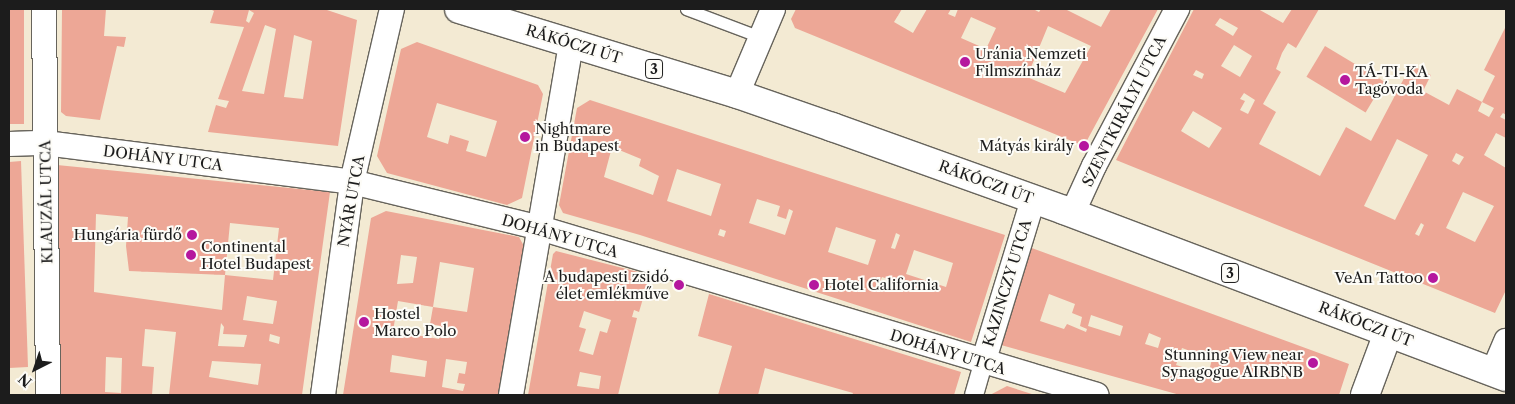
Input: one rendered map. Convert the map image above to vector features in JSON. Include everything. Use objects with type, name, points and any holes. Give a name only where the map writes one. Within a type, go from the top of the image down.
[{"type":"main road","name":"RÁKÓCZI ÚT","points":[[459,9],[495,14],[571,43],[737,94],[1033,199],[1500,374]]},
{"type":"main road","points":[[1366,395],[1388,332]]},
{"type":"street","name":"KLAUZÁL UTCA","points":[[44,9],[48,395]]},
{"type":"street","name":"NYÁR UTCA","points":[[322,395],[352,182],[392,9]]},
{"type":"street","points":[[737,94],[773,9]]},
{"type":"street","name":"SZENTKIRÁLYI UTCA","points":[[1072,214],[1094,166],[1177,9]]},
{"type":"street","points":[[511,395],[571,43]]},
{"type":"street","name":"DOHÁNY UTCA","points":[[9,144],[45,143],[352,182],[540,228],[662,272],[1096,395]]},
{"type":"street","name":"KAZINCZY UTCA","points":[[974,395],[1033,199]]},
{"type":"street","points":[[1500,374],[1506,341]]},
{"type":"lane","points":[[686,9],[760,38]]},
{"type":"building","points":[[9,9],[24,9],[24,124],[9,124]]},
{"type":"building","points":[[62,9],[106,9],[104,36],[126,37],[124,47],[117,46],[100,120],[66,116],[61,112]]},
{"type":"building","points":[[210,9],[324,9],[357,20],[338,146],[208,132],[216,105],[226,108],[229,101],[218,99],[244,27],[210,23],[214,11]],"holes":[[[249,10],[254,13],[249,23],[246,21]],[[265,25],[276,29],[264,94],[242,91]],[[294,35],[312,41],[303,99],[284,97]]]},
{"type":"building","points":[[796,9],[902,9],[894,22],[913,33],[927,9],[951,9],[948,14],[955,17],[958,9],[1033,9],[1039,12],[1041,9],[1065,9],[1101,27],[1111,9],[1158,9],[1084,146],[795,28],[791,19]],"holes":[[[971,17],[996,28],[986,49],[961,38]],[[1048,26],[1091,46],[1065,93],[1027,77]]]},
{"type":"building","points":[[1194,9],[1258,9],[1283,23],[1292,9],[1319,9],[1296,48],[1288,43],[1282,53],[1276,69],[1281,72],[1263,104],[1276,112],[1259,144],[1320,176],[1346,127],[1371,141],[1411,65],[1431,75],[1423,91],[1449,105],[1457,89],[1482,102],[1495,76],[1484,70],[1506,26],[1506,115],[1503,113],[1500,117],[1506,120],[1506,138],[1496,133],[1484,155],[1506,168],[1506,290],[1495,313],[1116,160]],"holes":[[[1220,18],[1238,28],[1233,36],[1215,25]],[[1234,45],[1252,56],[1240,77],[1221,66]],[[1196,70],[1204,74],[1202,79],[1193,75]],[[1244,93],[1255,100],[1248,114],[1240,110],[1245,101],[1240,99]],[[1482,102],[1494,108],[1489,117],[1478,111]],[[1193,111],[1222,128],[1209,148],[1181,131]],[[1397,139],[1428,155],[1395,220],[1364,206]],[[1456,153],[1464,157],[1459,165],[1452,161]],[[1463,192],[1494,206],[1475,242],[1446,228]],[[1421,223],[1424,225],[1419,236],[1415,234]]]},
{"type":"building","points":[[417,42],[538,85],[543,94],[522,198],[507,205],[387,173],[377,156],[401,49]],"holes":[[[437,103],[497,121],[486,157],[466,151],[469,141],[450,135],[448,144],[427,137]]]},
{"type":"building","name":"TÁ-TI-KA Tagóvoda","points":[[1325,46],[1384,82],[1366,112],[1306,77]]},
{"type":"building","points":[[590,100],[1005,235],[971,342],[640,235],[563,213],[559,205],[577,108]],"holes":[[[612,147],[641,159],[639,166],[659,176],[653,195],[604,177]],[[677,169],[721,184],[711,216],[667,201]],[[757,199],[780,206],[777,216],[786,219],[789,209],[793,211],[785,235],[749,223]],[[836,227],[876,240],[868,265],[828,252]],[[720,229],[726,231],[724,237],[718,235]],[[896,233],[900,235],[895,249],[891,248]],[[914,250],[953,263],[946,287],[906,274]],[[882,277],[891,280],[889,287],[879,284]]]},
{"type":"building","points":[[21,161],[28,367],[9,368],[9,162]]},
{"type":"building","points":[[57,165],[330,192],[302,395],[169,395],[176,332],[145,329],[142,366],[154,367],[152,395],[58,395]],"holes":[[[96,214],[128,217],[126,246],[129,271],[225,275],[222,310],[94,292]],[[230,223],[279,228],[273,280],[225,275]],[[247,296],[277,301],[273,324],[243,320]],[[221,323],[224,327],[223,334],[247,335],[244,347],[218,346]],[[270,334],[280,337],[279,344],[269,341]],[[106,357],[122,358],[121,393],[105,392]],[[212,361],[261,364],[258,385],[209,377]]]},
{"type":"building","points":[[386,211],[519,237],[526,250],[503,395],[343,395],[371,218]],"holes":[[[401,255],[417,257],[413,283],[397,284]],[[440,262],[474,268],[467,312],[433,307]],[[398,301],[433,307],[430,324],[441,326],[439,339],[393,331]],[[392,355],[427,361],[425,377],[390,372]],[[446,359],[467,362],[465,374],[459,373],[457,383],[465,384],[463,391],[442,387]]]},
{"type":"building","points":[[1029,247],[1349,364],[1339,395],[1180,395],[1001,345]],"holes":[[[1049,294],[1075,304],[1072,313],[1082,317],[1080,326],[1087,329],[1086,332],[1067,324],[1064,329],[1040,321]],[[1091,315],[1123,326],[1120,336],[1088,326]],[[1149,333],[1161,338],[1158,348],[1145,344]],[[1182,348],[1212,359],[1208,375],[1176,365]]]},
{"type":"building","points":[[556,251],[650,275],[639,312],[634,310],[632,317],[637,318],[618,395],[528,395],[553,254]],"holes":[[[584,311],[611,320],[607,333],[600,331],[593,355],[579,351],[586,329],[579,327]],[[580,372],[601,376],[599,389],[577,386]]]},
{"type":"building","points":[[709,294],[961,372],[954,395],[852,395],[853,393],[765,368],[758,395],[718,395],[732,346],[698,336]]},
{"type":"building","points":[[1007,386],[1035,395],[990,395]]},
{"type":"place","name":"Uránia Nemzeti Filmszínház","points":[[965,62]]},
{"type":"place","name":"TÁ-TI-KA Tagóvoda","points":[[1345,80]]},
{"type":"place","name":"Nightmare in Budapest","points":[[525,137]]},
{"type":"place","name":"Mátyás király","points":[[1084,146]]},
{"type":"place","name":"Hungária fürdő","points":[[192,235]]},
{"type":"place","name":"Continental Hotel Budapest","points":[[191,255]]},
{"type":"place","name":"VeAn Tattoo","points":[[1433,278]]},
{"type":"place","name":"A budapesti zsidó élet emlékműve","points":[[679,285]]},
{"type":"place","name":"Hotel California","points":[[814,285]]},
{"type":"place","name":"Hostel Marco Polo","points":[[364,322]]},
{"type":"place","name":"Stunning View near Synagogue AIRBNB","points":[[1313,363]]}]
